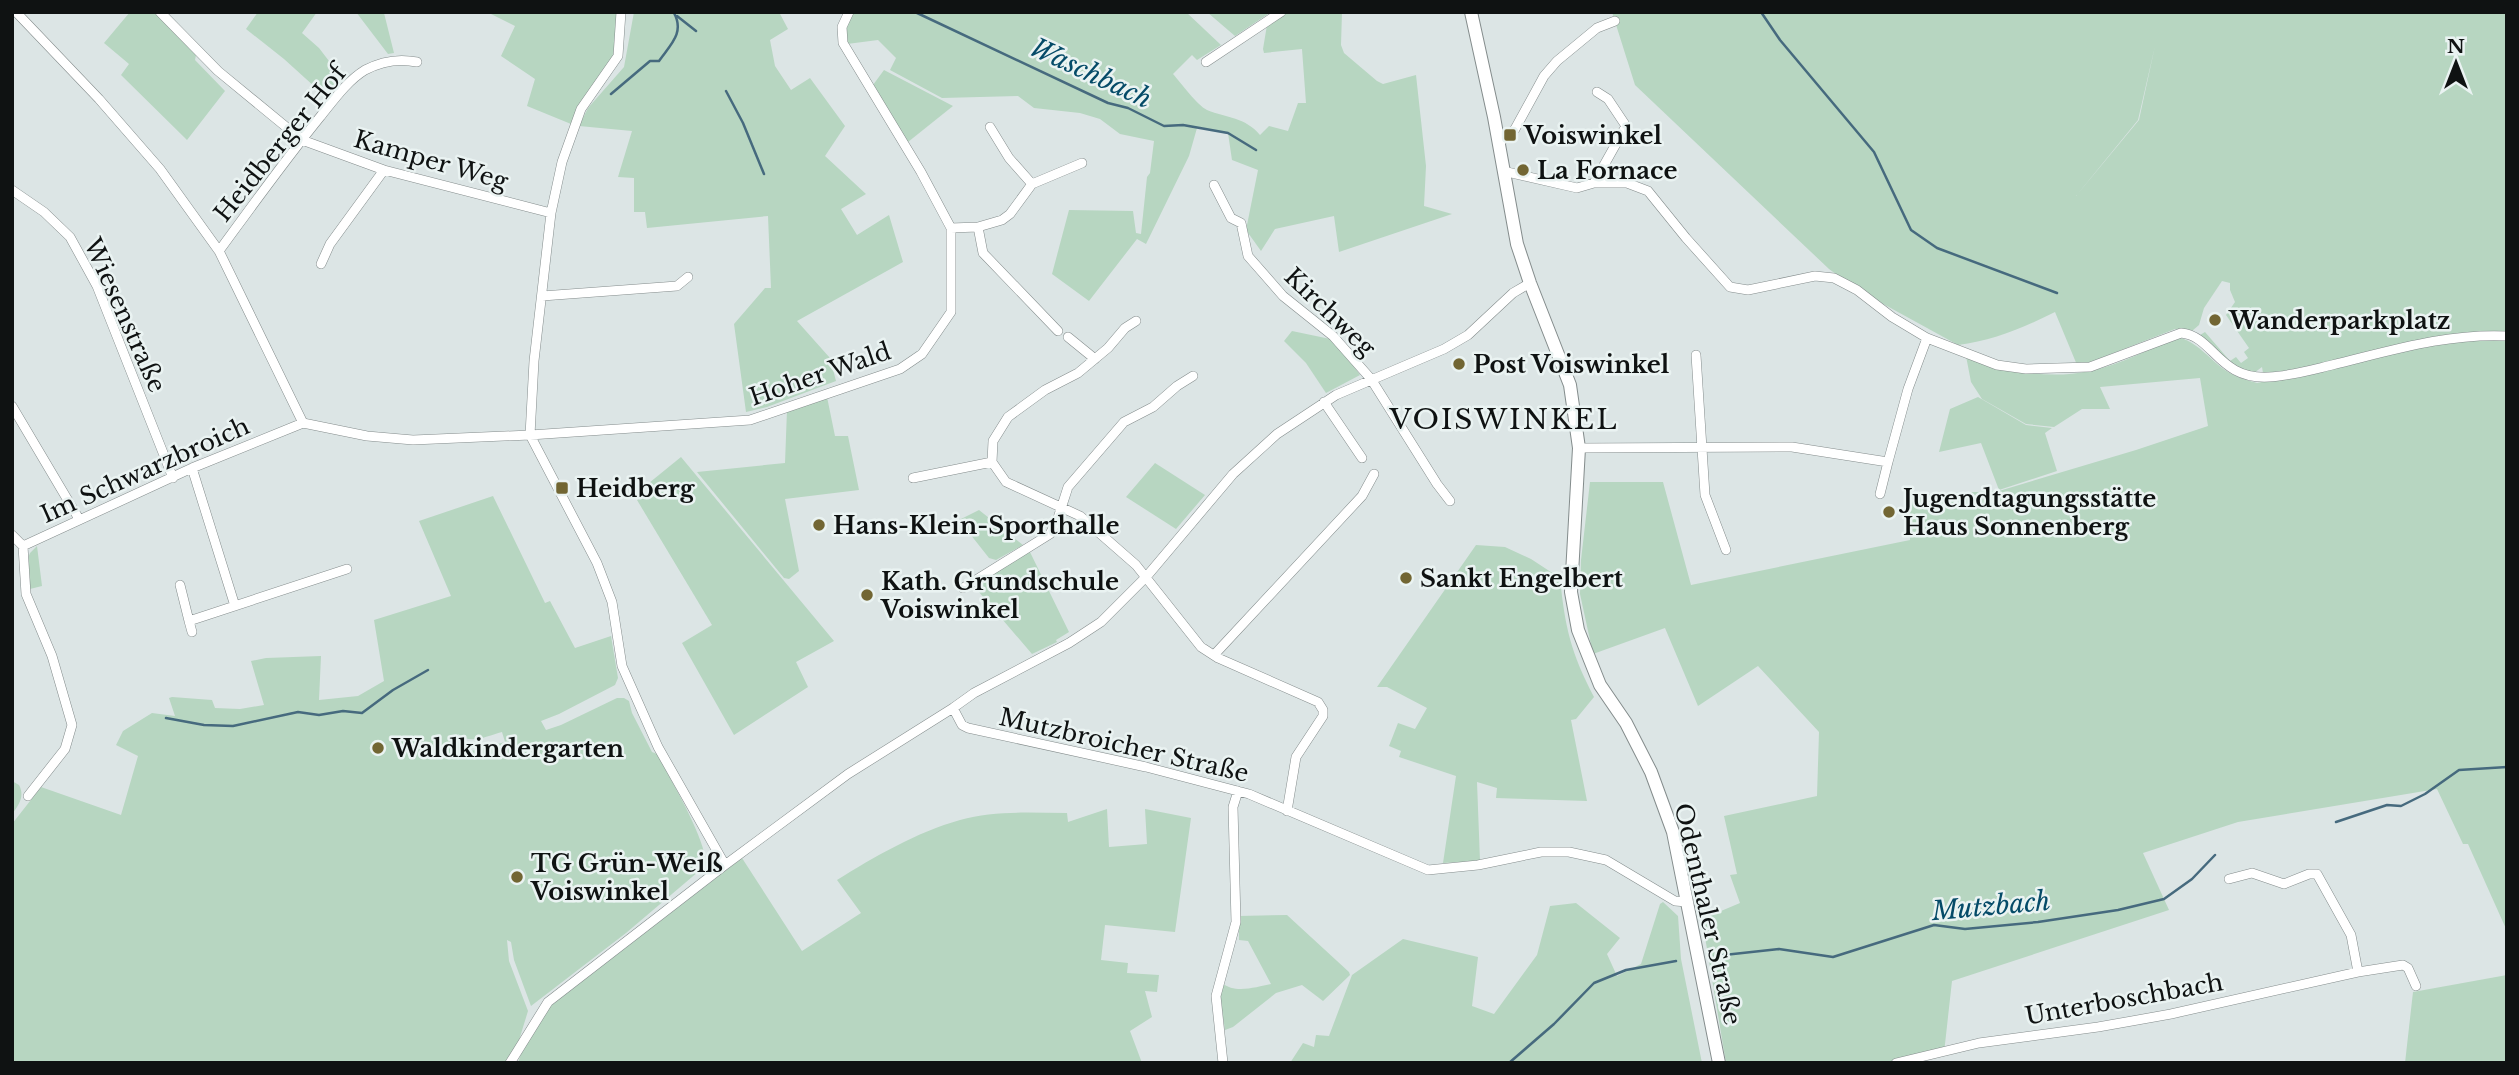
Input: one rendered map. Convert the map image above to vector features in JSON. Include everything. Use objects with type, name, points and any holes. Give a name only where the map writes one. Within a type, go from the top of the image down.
[{"type":"main road","name":"Odenthaler Straße","points":[[1471,12],[1517,244],[1570,385],[1578,448],[1571,592],[1578,630],[1600,685],[1626,723],[1651,772],[1673,832],[1719,1063]]},
{"type":"street","points":[[16,12],[91,90],[160,169],[219,251],[303,423]]},
{"type":"street","name":"Kamper Weg","points":[[160,12],[218,71],[302,139],[384,170],[551,213]]},
{"type":"street","points":[[621,12],[618,57],[581,108],[562,162],[551,213],[534,361],[530,435],[597,563],[612,602],[622,666],[658,747],[725,865]]},
{"type":"street","name":"Hoher Wald","points":[[303,423],[367,436],[411,440],[530,435],[751,419],[900,369],[922,354],[951,312],[951,228],[921,172],[843,43],[842,27],[849,12]]},
{"type":"street","points":[[1206,62],[1281,12]]},
{"type":"street","points":[[1499,143],[1515,129],[1545,76],[1557,61],[1597,28],[1615,20]]},
{"type":"street","name":"Heidberger Hof","points":[[219,251],[302,139],[348,83],[381,62],[401,59],[417,62]]},
{"type":"street","points":[[1594,183],[1626,126],[1608,99],[1597,92]]},
{"type":"street","points":[[990,127],[1009,158],[1032,184]]},
{"type":"street","points":[[951,228],[992,224],[1010,214],[1032,184],[1082,163]]},
{"type":"street","points":[[321,264],[330,244],[384,170]]},
{"type":"street","points":[[1503,171],[1577,188],[1594,183],[1627,183],[1648,191],[1730,287],[1748,290],[1827,276],[1857,290],[1892,317],[1927,338],[2004,366],[2070,369],[2105,362],[2172,335],[2185,333],[2206,346],[2232,370],[2250,376],[2269,377],[2307,371],[2455,337],[2507,336]]},
{"type":"street","name":"Kirchweg","points":[[1214,186],[1231,218],[1241,223],[1248,256],[1255,266],[1283,296],[1334,336],[1371,379],[1450,501]]},
{"type":"street","name":"Wiesenstraße","points":[[12,190],[44,212],[70,237],[97,286],[173,478]]},
{"type":"street","points":[[978,227],[983,253],[1058,331]]},
{"type":"street","points":[[542,296],[677,286],[688,277]]},
{"type":"street","points":[[510,1063],[548,1002],[725,865],[848,774],[974,693],[1069,643],[1101,622],[1147,576],[1241,466],[1278,434],[1324,402],[1444,349],[1468,335],[1513,293],[1530,283]]},
{"type":"street","points":[[1136,321],[1078,373],[1045,390],[1008,416],[993,441],[992,462],[1006,482],[1080,516],[1147,576],[1194,641],[1214,655],[1310,696],[1322,706],[1322,719],[1296,757],[1287,811]]},
{"type":"street","points":[[1068,337],[1094,359]]},
{"type":"street","points":[[1880,494],[1908,388],[1927,338]]},
{"type":"street","points":[[1696,355],[1705,495],[1726,550]]},
{"type":"street","points":[[963,588],[1050,534],[1059,518],[1068,487],[1124,422],[1153,407],[1193,376]]},
{"type":"street","points":[[1324,402],[1362,458]]},
{"type":"street","points":[[12,406],[79,519]]},
{"type":"street","name":"Im Schwarzbroich","points":[[28,796],[65,749],[72,725],[52,656],[26,594],[23,546],[192,468],[303,423]]},
{"type":"street","points":[[1578,448],[1791,447],[1888,462]]},
{"type":"street","points":[[913,478],[992,462]]},
{"type":"street","points":[[192,468],[235,607]]},
{"type":"street","points":[[1214,655],[1362,496],[1374,474]]},
{"type":"street","points":[[13,536],[23,546]]},
{"type":"street","points":[[188,621],[347,569]]},
{"type":"street","points":[[180,585],[192,632]]},
{"type":"street","name":"Mutzbroicher Straße","points":[[953,708],[962,725],[968,728],[1146,767],[1249,794],[1428,870],[1478,865],[1541,852],[1569,852],[1606,860],[1675,901],[1687,902]]},
{"type":"street","points":[[1223,1063],[1216,996],[1236,922],[1233,807],[1237,791]]},
{"type":"street","points":[[2230,879],[2252,873],[2284,884],[2309,874],[2317,874],[2351,935],[2358,972]]},
{"type":"street","name":"Unterboschbach","points":[[1896,1063],[1979,1043],[2171,1014],[2358,972],[2403,965],[2408,968],[2416,986]]},
{"type":"green space","points":[[130,12],[153,12],[196,55],[195,60],[225,91],[187,140],[121,75],[129,64],[104,43]]},
{"type":"green space","points":[[258,12],[317,12],[302,33],[319,48],[342,78],[326,97],[246,29]]},
{"type":"green space","points":[[356,12],[386,12],[384,13],[394,53],[388,54]]},
{"type":"green space","points":[[487,12],[622,12],[616,63],[571,124],[527,106],[535,79],[501,56],[515,26]]},
{"type":"green space","points":[[634,12],[779,12],[788,29],[770,40],[775,66],[791,90],[810,78],[845,126],[825,156],[866,194],[841,209],[857,235],[889,215],[903,262],[797,321],[830,358],[836,381],[767,407],[746,412],[734,324],[765,288],[771,288],[768,216],[647,228],[645,212],[634,212],[634,178],[618,177],[632,131],[579,126],[588,108],[624,67]]},
{"type":"green space","points":[[853,12],[1186,12],[1221,45],[1197,60],[1192,55],[1173,74],[1207,110],[1242,121],[1260,135],[1269,126],[1288,131],[1298,103],[1306,103],[1302,49],[1264,53],[1267,25],[1283,12],[1342,12],[1341,45],[1344,53],[1383,84],[1416,75],[1426,166],[1424,206],[1452,214],[1339,252],[1334,216],[1275,229],[1261,251],[1246,230],[1258,170],[1232,160],[1228,133],[1197,128],[1189,156],[1146,244],[1137,239],[1089,301],[1052,274],[1069,210],[1133,211],[1136,233],[1141,234],[1154,141],[1120,134],[1100,119],[1080,113],[1034,108],[1018,96],[942,98],[890,70],[896,58],[878,40],[847,44],[844,33]]},
{"type":"green space","points":[[1207,12],[1271,12],[1235,36]]},
{"type":"green space","points":[[1612,12],[2507,12],[2507,333],[2284,371],[2263,373],[2262,367],[2254,373],[2231,363],[2200,335],[2205,332],[2230,361],[2236,357],[2241,363],[2248,358],[2244,352],[2249,348],[2226,315],[2235,302],[2230,283],[2222,281],[2204,308],[2199,325],[2192,331],[2175,329],[2088,363],[2077,365],[2055,312],[2008,333],[1958,345],[1856,289],[1829,269],[1635,85]],"holes":[[[2155,46],[2139,120],[2076,196],[2138,120]]]},
{"type":"green space","points":[[884,70],[953,106],[908,142],[873,85]]},
{"type":"green space","points":[[1292,331],[1335,340],[1360,375],[1326,393],[1306,363],[1284,341]]},
{"type":"green space","points":[[2177,337],[2197,346],[2229,372],[2257,383],[2459,339],[2507,339],[2507,931],[2468,844],[2463,844],[2437,789],[2238,822],[2143,853],[2169,910],[1952,981],[1944,1053],[1892,1063],[1726,1063],[1702,919],[1740,903],[1730,875],[1737,874],[1724,816],[1817,796],[1819,732],[1758,666],[1698,706],[1665,628],[1593,654],[1580,594],[1590,482],[1663,482],[1691,585],[1910,540],[1909,495],[1999,491],[2208,426],[2200,378],[2100,387],[2110,409],[2082,409],[2054,427],[2026,424],[1982,399],[1971,382],[1966,356],[2027,372],[2074,374],[2112,365]]},
{"type":"green space","points":[[827,397],[835,436],[848,436],[859,490],[785,499],[799,571],[789,579],[784,578],[697,472],[785,463],[787,410]]},
{"type":"green space","points":[[1978,397],[2026,425],[2052,428],[2045,433],[2057,471],[1999,490],[1981,443],[1939,452],[1950,409]]},
{"type":"green space","points":[[681,457],[834,641],[796,662],[808,687],[734,735],[682,643],[712,625],[637,500],[653,490],[649,483]]},
{"type":"green space","points":[[1155,463],[1205,495],[1176,529],[1126,497]]},
{"type":"green space","points":[[493,496],[545,603],[550,601],[575,648],[611,636],[618,678],[615,685],[541,721],[546,730],[617,698],[629,701],[632,713],[652,752],[657,754],[695,827],[705,856],[705,866],[626,933],[531,1006],[514,960],[511,942],[507,940],[509,961],[528,1011],[512,1063],[12,1063],[12,824],[41,787],[121,815],[138,756],[116,745],[123,731],[152,713],[175,716],[169,698],[172,697],[212,700],[215,708],[240,709],[264,705],[251,661],[321,656],[319,700],[358,696],[384,681],[374,620],[451,596],[419,521]],"holes":[[[502,732],[505,742],[460,754],[458,734],[473,739]]]},
{"type":"green space","points":[[979,510],[1023,545],[996,560],[989,558],[959,520]]},
{"type":"green space","points":[[1476,545],[1505,547],[1531,559],[1560,578],[1570,640],[1594,697],[1576,719],[1571,720],[1587,801],[1496,798],[1497,788],[1477,782],[1480,861],[1443,863],[1456,776],[1399,757],[1401,751],[1389,746],[1398,723],[1415,729],[1427,708],[1387,687],[1377,687]]},
{"type":"green space","points":[[37,546],[42,586],[30,589],[28,558]]},
{"type":"green space","points":[[1029,550],[1069,632],[1056,640],[1057,642],[1032,654],[973,585]]},
{"type":"green space","points":[[12,781],[19,785],[21,797],[12,814]]},
{"type":"green space","points":[[1107,809],[1109,847],[1147,844],[1145,809],[1191,818],[1175,932],[1105,925],[1101,960],[1128,963],[1127,973],[1159,975],[1157,992],[1145,991],[1152,1017],[1130,1031],[1142,1063],[518,1063],[532,1020],[742,858],[802,951],[861,913],[837,880],[912,838],[960,820],[986,815],[1067,813],[1068,822]]},
{"type":"green space","points":[[1663,902],[1678,916],[1681,959],[1702,1063],[1290,1063],[1303,1043],[1314,1047],[1316,1035],[1329,1036],[1352,975],[1403,939],[1478,957],[1472,1006],[1494,1014],[1537,955],[1550,906],[1576,903],[1620,938],[1607,954],[1617,976],[1641,964],[1660,904]]},
{"type":"green space","points":[[1287,915],[1350,975],[1323,1001],[1302,985],[1276,993],[1233,1027],[1225,1030],[1220,998],[1222,983],[1239,989],[1271,984],[1248,941],[1239,940],[1239,916]]},
{"type":"green space","points":[[2507,975],[2507,1063],[2405,1063],[2413,992]]},
{"type":"waterway","name":"Waschbach","points":[[915,12],[1108,103],[1128,108],[1164,126],[1183,125],[1228,133],[1256,150]]},
{"type":"waterway","points":[[1761,12],[1780,40],[1874,152],[1911,230],[1937,248],[2057,293]]},
{"type":"waterway","points":[[611,94],[650,61],[659,61],[677,33],[674,13]]},
{"type":"waterway","points":[[677,16],[696,31]]},
{"type":"waterway","points":[[726,91],[743,123],[764,174]]},
{"type":"waterway","points":[[166,718],[204,725],[233,726],[298,712],[319,715],[343,711],[362,713],[393,690],[428,670]]},
{"type":"waterway","name":"Mutzbach","points":[[2336,822],[2387,805],[2401,806],[2425,794],[2459,770],[2507,767]]},
{"type":"waterway","name":"Mutzbach","points":[[1715,956],[1779,949],[1833,957],[1934,925],[1965,929],[2118,910],[2164,899],[2192,879],[2215,855]]},
{"type":"waterway","name":"Mutzbach","points":[[1509,1063],[1554,1024],[1594,983],[1626,970],[1676,961]]},
{"type":"place","name":"Voiswinkel","points":[[1510,135]]},
{"type":"place","name":"La Fornace","points":[[1523,170]]},
{"type":"place","name":"Wanderparkplatz","points":[[2215,320]]},
{"type":"place","name":"Post Voiswinkel","points":[[1459,364]]},
{"type":"place","name":"Heidberg","points":[[562,488]]},
{"type":"place","name":"Jugendtagungsstätte Haus Sonnenberg","points":[[1889,512]]},
{"type":"place","name":"Hans-Klein-Sporthalle","points":[[819,525]]},
{"type":"place","name":"Sankt Engelbert","points":[[1406,578]]},
{"type":"place","name":"Kath. Grundschule Voiswinkel","points":[[867,595]]},
{"type":"place","name":"Waldkindergarten","points":[[378,748]]},
{"type":"place","name":"TG Grün-Weiß Voiswinkel","points":[[517,877]]},
{"type":"district","name":"VOISWINKEL","points":[[1504,419]]}]
